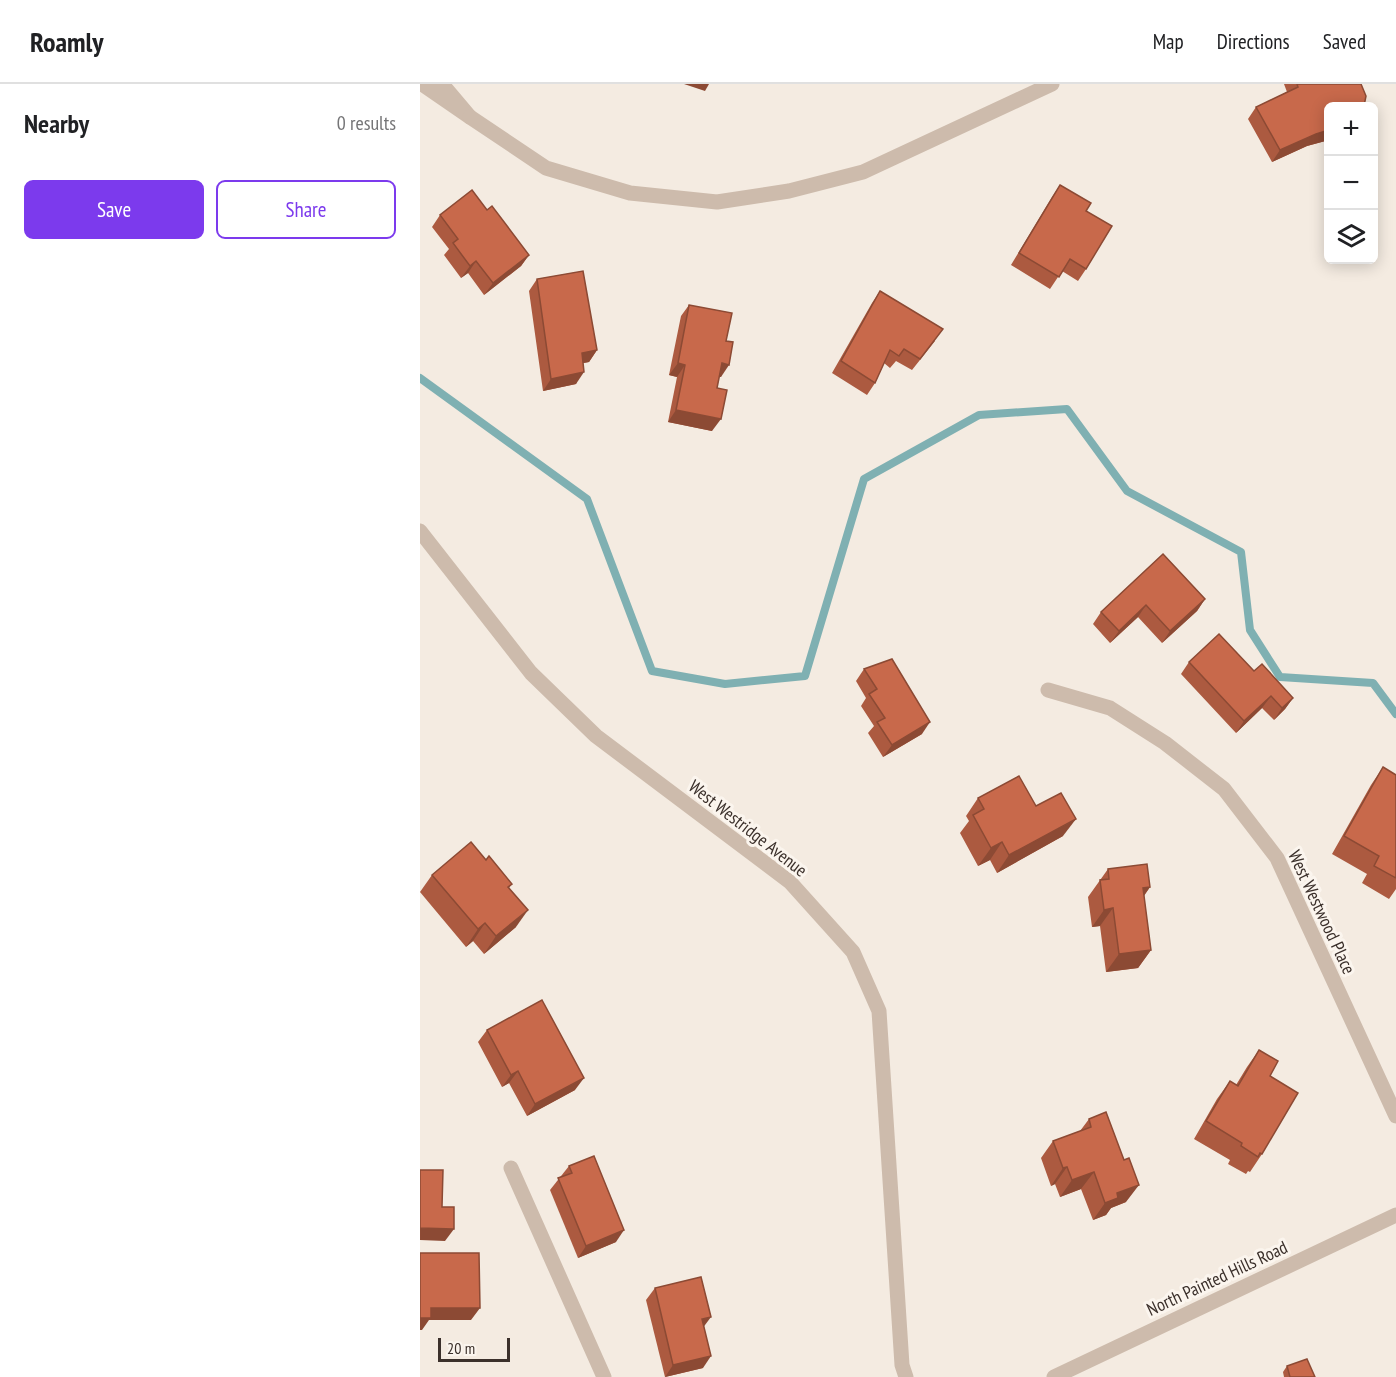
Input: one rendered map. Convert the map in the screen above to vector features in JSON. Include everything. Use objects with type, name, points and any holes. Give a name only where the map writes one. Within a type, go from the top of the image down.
[{"type":"street","points":[[422,84],[546,168],[630,193],[717,202],[789,191],[863,172],[1052,84]]},
{"type":"street","points":[[442,84],[470,117]]},
{"type":"street","name":"West Westridge Avenue","points":[[420,531],[539,682],[596,736],[790,882],[853,952],[879,1011],[902,1365],[906,1377]]},
{"type":"street","name":"West Westwood Place","points":[[1048,690],[1110,708],[1165,743],[1224,789],[1277,858],[1396,1116]]},
{"type":"street","points":[[511,1168],[604,1377]]},
{"type":"street","name":"North Painted Hills Road","points":[[1054,1377],[1396,1215]]},
{"type":"building","points":[[1297,84],[1361,84],[1366,96],[1365,102],[1324,102],[1324,132],[1280,150],[1256,107],[1298,87]]},
{"type":"building","points":[[1060,185],[1091,203],[1086,211],[1112,226],[1086,269],[1070,259],[1059,277],[1019,253]]},
{"type":"building","points":[[472,190],[487,210],[492,206],[529,255],[493,283],[476,261],[470,266],[453,243],[458,239],[440,215]]},
{"type":"building","points":[[583,271],[597,350],[582,353],[584,372],[551,379],[537,279]]},
{"type":"building","points":[[880,291],[943,329],[920,359],[904,349],[899,356],[890,350],[875,383],[841,361]]},
{"type":"building","points":[[689,305],[732,313],[726,341],[733,342],[729,365],[722,363],[717,388],[727,390],[721,419],[676,410],[685,365],[678,363]]},
{"type":"building","points":[[1163,554],[1205,599],[1170,631],[1146,605],[1119,631],[1101,612]]},
{"type":"building","points":[[1219,634],[1254,671],[1262,664],[1293,698],[1282,708],[1271,696],[1244,721],[1189,662]]},
{"type":"building","points":[[892,659],[930,722],[892,745],[877,722],[885,718],[869,694],[877,689],[864,669]]},
{"type":"building","points":[[1383,767],[1396,775],[1396,878],[1374,866],[1379,856],[1344,836]]},
{"type":"building","points":[[1019,776],[1036,806],[1061,793],[1076,819],[1009,855],[1002,842],[991,848],[973,815],[984,809],[978,798]]},
{"type":"building","points":[[471,842],[486,860],[489,856],[512,884],[508,887],[528,910],[496,936],[485,923],[478,929],[432,875]]},
{"type":"building","points":[[1147,864],[1150,887],[1143,888],[1151,950],[1119,954],[1113,908],[1104,910],[1100,880],[1109,879],[1108,869]]},
{"type":"building","points":[[542,1000],[584,1078],[535,1104],[518,1071],[511,1075],[487,1030]]},
{"type":"building","points":[[1259,1050],[1278,1061],[1270,1076],[1298,1093],[1262,1154],[1260,1153],[1258,1157],[1241,1146],[1242,1143],[1206,1121],[1230,1081],[1238,1086]]},
{"type":"building","points":[[1106,1112],[1124,1160],[1129,1158],[1139,1185],[1117,1193],[1118,1198],[1105,1203],[1094,1172],[1072,1180],[1067,1167],[1063,1168],[1053,1141],[1091,1127],[1089,1119]]},
{"type":"building","points":[[594,1156],[624,1230],[586,1246],[558,1178],[572,1173],[569,1166]]},
{"type":"building","points":[[420,1170],[443,1170],[442,1207],[454,1207],[454,1229],[420,1228]]},
{"type":"building","points":[[420,1253],[479,1253],[480,1308],[431,1308],[431,1318],[420,1318]]},
{"type":"building","points":[[701,1277],[711,1317],[702,1319],[711,1356],[673,1365],[655,1288]]},
{"type":"building","points":[[1307,1359],[1315,1377],[1290,1377],[1287,1366]]},
{"type":"waterway","points":[[420,378],[587,499],[652,671],[725,684],[805,676],[864,479],[979,415],[1067,409],[1127,491],[1241,552],[1250,630],[1280,677],[1373,683],[1396,714]]}]
